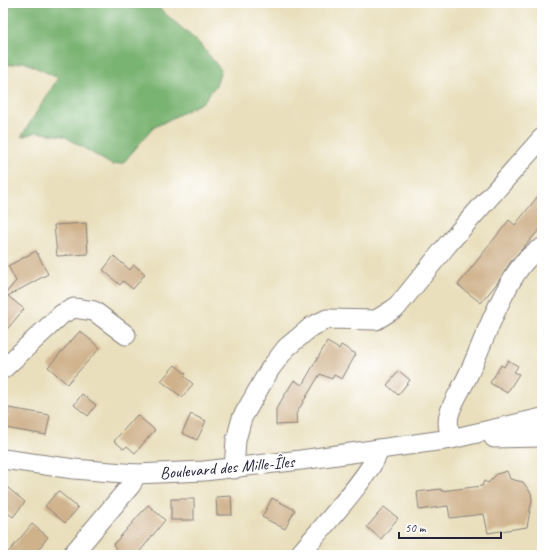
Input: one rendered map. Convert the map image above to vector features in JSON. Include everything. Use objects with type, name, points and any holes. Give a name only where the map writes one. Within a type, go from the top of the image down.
[{"type":"street","points":[[234,468],[236,440],[242,418],[270,369],[286,348],[318,322],[335,318],[376,320],[397,307],[448,244],[542,138]]},
{"type":"street","points":[[450,439],[448,423],[451,408],[466,380],[508,286],[526,259],[542,248]]},
{"type":"street","points":[[3,369],[62,314],[74,308],[94,312],[126,335]]},
{"type":"street","name":"Boulevard des Mille-Îles","points":[[3,460],[74,469],[136,474],[234,468],[450,439],[542,418]]},
{"type":"street","name":"Boulevard des Mille-Îles","points":[[450,439],[542,436]]},
{"type":"street","points":[[299,555],[364,476],[376,459],[379,449]]},
{"type":"street","points":[[72,555],[131,485],[136,474]]},
{"type":"green space","points":[[3,3],[153,3],[199,43],[221,70],[216,85],[203,102],[153,128],[123,163],[112,165],[64,136],[37,132],[21,137],[58,78],[24,62],[3,66]]},
{"type":"building","points":[[542,191],[542,227],[511,261],[498,282],[481,303],[458,285],[509,220],[515,225]]},
{"type":"building","points":[[86,223],[88,254],[57,256],[54,225]]},
{"type":"building","points":[[36,251],[48,274],[8,296],[24,309],[3,334],[3,291],[6,293],[16,281],[8,266]]},
{"type":"building","points":[[114,256],[130,270],[134,265],[145,274],[133,289],[123,281],[120,285],[103,270]]},
{"type":"building","points":[[80,331],[100,348],[67,384],[48,367]]},
{"type":"building","points":[[327,342],[339,349],[341,345],[356,354],[342,379],[334,375],[332,379],[320,374],[296,414],[297,424],[276,425],[276,409],[294,380],[302,385]]},
{"type":"building","points":[[508,360],[518,366],[514,372],[519,374],[507,393],[490,383],[501,365],[504,367]]},
{"type":"building","points":[[175,365],[186,374],[184,376],[193,384],[182,397],[161,381]]},
{"type":"building","points":[[399,371],[410,380],[398,395],[387,385]]},
{"type":"building","points":[[82,394],[96,405],[88,416],[74,405]]},
{"type":"building","points":[[9,408],[50,415],[46,435],[5,428]]},
{"type":"building","points":[[191,414],[206,421],[197,440],[182,433]]},
{"type":"building","points":[[137,415],[155,430],[135,453],[127,446],[124,449],[114,441]]},
{"type":"building","points":[[507,471],[510,479],[523,482],[531,493],[532,500],[527,527],[488,533],[484,514],[450,518],[448,506],[419,510],[417,492],[441,489],[441,491],[482,486],[484,481],[488,483],[497,474]]},
{"type":"building","points":[[3,484],[25,502],[13,517],[3,509]]},
{"type":"building","points":[[58,491],[78,508],[65,523],[45,506]]},
{"type":"building","points":[[231,496],[232,515],[217,515],[216,497]]},
{"type":"building","points":[[272,498],[295,510],[285,529],[262,517]]},
{"type":"building","points":[[171,499],[194,499],[194,520],[171,520]]},
{"type":"building","points":[[148,505],[165,520],[137,555],[110,555],[116,548],[113,545]]},
{"type":"building","points":[[384,507],[398,518],[381,539],[367,527]]},
{"type":"building","points":[[32,524],[48,537],[34,555],[6,555]]}]
